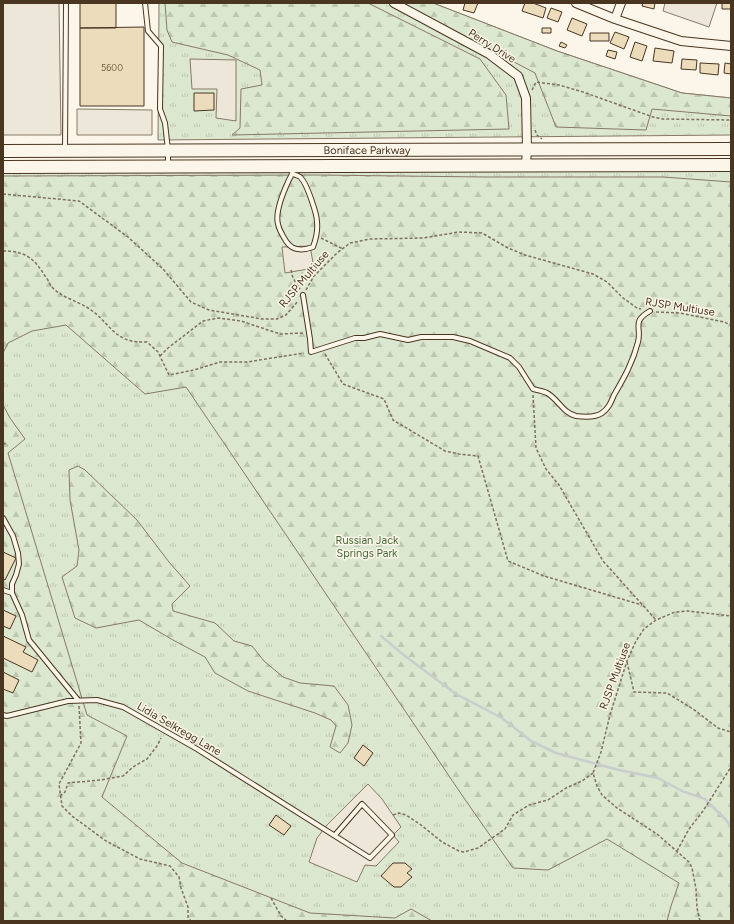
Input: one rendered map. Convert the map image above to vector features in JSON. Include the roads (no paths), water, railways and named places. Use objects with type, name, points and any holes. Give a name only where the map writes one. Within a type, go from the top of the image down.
[{"type":"main road","name":"Boniface Parkway","points":[[3,150],[731,149]]},
{"type":"main road","name":"Boniface Parkway","points":[[3,167],[168,166],[293,170],[526,165],[731,165]]},
{"type":"street","name":"Perry Drive","points":[[394,3],[489,54],[518,76],[526,98],[526,165]]},
{"type":"street","points":[[576,3],[615,19],[681,41],[731,46]]},
{"type":"street","points":[[615,19],[621,3]]},
{"type":"lane","points":[[65,150],[66,3]]},
{"type":"lane","points":[[145,3],[148,31],[161,46],[160,109],[165,123],[168,166]]},
{"type":"lane","points":[[293,170],[301,178],[309,192],[318,221],[313,247],[306,250],[296,250],[289,245],[278,224],[280,205],[288,180],[293,170]]},
{"type":"lane","points":[[303,295],[311,352],[355,338],[364,338],[380,334],[408,340],[421,337],[453,338],[470,341],[510,358],[519,367],[533,389],[548,393],[569,413],[575,416],[592,417],[602,414],[608,407],[623,381],[633,359],[639,340],[638,323],[643,315],[650,311]]},
{"type":"lane","points":[[3,518],[18,553],[19,564],[12,584],[12,593],[22,615],[29,640],[78,700]]},
{"type":"lane","points":[[3,590],[12,593]]},
{"type":"lane","name":"Lidia Selkregg Lane","points":[[3,715],[7,716],[68,701],[78,700],[97,700],[123,707],[197,749],[370,858],[392,835],[362,804],[335,835]]},
{"type":"waterway","points":[[381,636],[456,694],[502,718],[531,741],[556,753],[619,770],[658,778],[682,791],[705,799],[731,827]]},
{"type":"park label","name":"Russian Jack Springs Park","points":[[367,546]]}]
